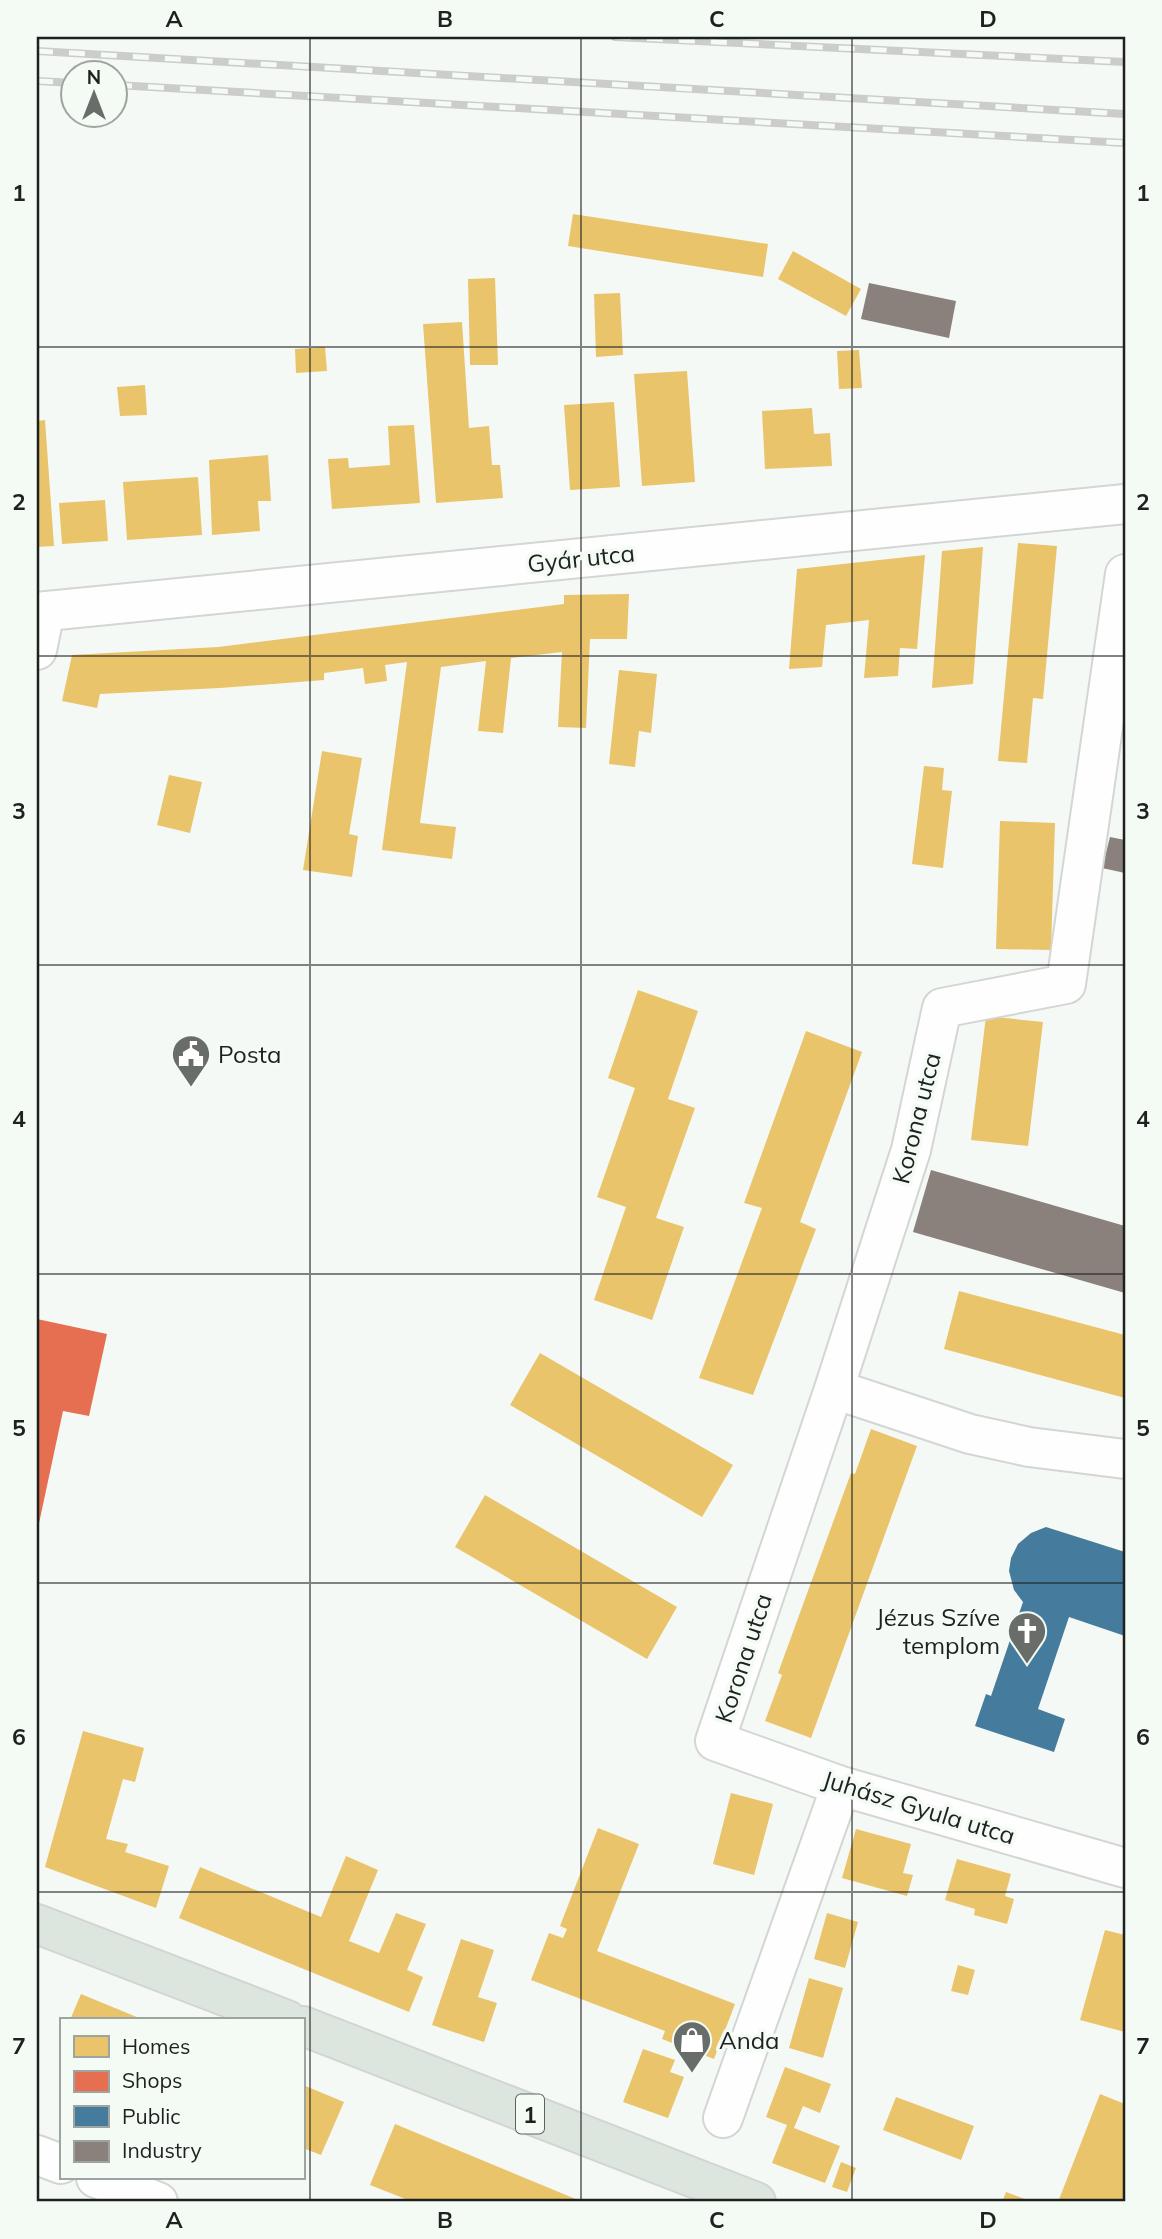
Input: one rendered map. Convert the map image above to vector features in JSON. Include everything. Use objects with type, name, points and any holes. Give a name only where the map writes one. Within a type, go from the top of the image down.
[{"type":"main road","points":[[37,1924],[282,2018]]},
{"type":"main road","name":"1","points":[[304,2026],[756,2202]]},
{"type":"street","name":"Gyár utca","points":[[41,612],[1125,504]]},
{"type":"street","name":"Korona utca","points":[[715,1741],[834,1389],[911,1150],[942,1008],[1066,984],[1125,574]]},
{"type":"street","points":[[37,650],[41,612]]},
{"type":"street","points":[[834,1389],[970,1434],[1029,1447],[1125,1460]]},
{"type":"street","name":"Juhász Gyula utca","points":[[715,1741],[841,1786],[1125,1868]]},
{"type":"street","points":[[723,2118],[841,1786]]},
{"type":"street","points":[[37,2155],[60,2164]]},
{"type":"street","points":[[101,2180],[158,2202]]},
{"type":"building: Homes","points":[[573,214],[768,244],[763,277],[568,246]]},
{"type":"building: Homes","points":[[793,251],[861,289],[846,316],[778,279]]},
{"type":"building: Homes","points":[[495,278],[498,365],[470,365],[468,279]]},
{"type":"building: Homes","points":[[620,293],[623,355],[596,357],[594,294]]},
{"type":"building: Homes","points":[[462,322],[469,428],[489,426],[492,465],[500,465],[503,498],[436,503],[423,324]]},
{"type":"building: Homes","points":[[325,347],[327,371],[296,373],[295,349]]},
{"type":"building: Homes","points":[[859,350],[862,388],[839,389],[837,351]]},
{"type":"building: Homes","points":[[687,371],[695,482],[642,486],[634,374]]},
{"type":"building: Homes","points":[[145,385],[147,415],[120,416],[117,387]]},
{"type":"building: Homes","points":[[614,402],[620,487],[570,490],[564,405]]},
{"type":"building: Homes","points":[[812,408],[814,434],[830,433],[832,466],[765,469],[762,411]]},
{"type":"building: Homes","points":[[45,420],[54,546],[37,547],[37,421]]},
{"type":"building: Homes","points":[[414,425],[420,503],[332,509],[328,459],[348,458],[349,468],[390,465],[388,426]]},
{"type":"building: Homes","points":[[268,455],[271,501],[258,501],[260,531],[212,535],[209,460]]},
{"type":"building: Homes","points":[[198,477],[202,535],[127,540],[123,482]]},
{"type":"building: Homes","points":[[105,500],[108,541],[62,544],[59,503]]},
{"type":"building: Homes","points":[[1018,543],[1057,546],[1043,699],[1033,698],[1027,763],[998,761]]},
{"type":"building: Homes","points":[[983,547],[973,684],[932,688],[942,551]]},
{"type":"building: Homes","points":[[925,555],[917,649],[900,648],[898,676],[864,678],[869,620],[826,625],[822,667],[789,669],[797,569]]},
{"type":"building: Homes","points":[[629,594],[627,639],[590,639],[586,728],[558,727],[562,652],[511,658],[503,733],[478,731],[486,661],[441,667],[420,823],[456,827],[452,859],[382,850],[407,662],[385,665],[387,681],[365,684],[363,668],[324,673],[324,680],[100,694],[97,708],[62,701],[72,655],[218,647],[564,604],[564,595]]},
{"type":"building: Homes","points":[[619,670],[657,674],[651,733],[639,731],[635,767],[609,764]]},
{"type":"building: Homes","points":[[322,751],[362,758],[349,834],[358,836],[352,877],[303,870]]},
{"type":"building: Homes","points":[[924,766],[944,768],[942,790],[952,791],[943,868],[912,864]]},
{"type":"building: Homes","points":[[169,775],[202,782],[190,833],[157,825]]},
{"type":"building: Homes","points":[[1000,821],[1055,823],[1051,950],[996,949]]},
{"type":"building: Homes","points":[[638,990],[698,1011],[668,1099],[695,1108],[656,1218],[684,1227],[652,1320],[594,1300],[626,1207],[597,1197],[635,1088],[608,1078]]},
{"type":"building: Homes","points":[[986,1016],[1043,1022],[1028,1146],[971,1140]]},
{"type":"building: Homes","points":[[806,1031],[862,1052],[800,1222],[816,1229],[753,1395],[699,1378],[762,1208],[744,1203]]},
{"type":"building: Homes","points":[[959,1291],[1125,1335],[1125,1398],[944,1349]]},
{"type":"building: Homes","points":[[540,1353],[733,1465],[702,1517],[510,1405]]},
{"type":"building: Homes","points":[[871,1429],[917,1446],[811,1738],[765,1721],[782,1675],[778,1673],[851,1473],[855,1474]]},
{"type":"building: Homes","points":[[485,1495],[677,1607],[647,1659],[455,1547]]},
{"type":"building: Homes","points":[[83,1731],[144,1748],[135,1782],[123,1779],[106,1839],[128,1844],[125,1852],[169,1866],[156,1908],[45,1867]]},
{"type":"building: Homes","points":[[731,1793],[773,1804],[754,1875],[713,1864]]},
{"type":"building: Homes","points":[[598,1828],[639,1844],[597,1951],[735,2004],[714,2059],[662,2039],[665,2031],[531,1980],[549,1933],[563,1938],[567,1929],[560,1926]]},
{"type":"building: Homes","points":[[856,1829],[911,1844],[903,1873],[913,1875],[907,1896],[842,1878]]},
{"type":"building: Homes","points":[[346,1856],[378,1870],[349,1941],[379,1953],[396,1913],[426,1924],[407,1970],[423,1977],[409,2012],[179,1918],[200,1867],[321,1917]]},
{"type":"building: Homes","points":[[957,1859],[1011,1874],[1005,1896],[1014,1899],[1007,1924],[974,1915],[975,1909],[945,1900]]},
{"type":"building: Homes","points":[[827,1913],[858,1922],[845,1968],[814,1959]]},
{"type":"building: Homes","points":[[1105,1930],[1125,1935],[1125,2032],[1080,2020]]},
{"type":"building: Homes","points":[[461,1939],[494,1950],[478,1997],[497,2003],[484,2042],[432,2025]]},
{"type":"building: Homes","points":[[958,1965],[975,1970],[968,1995],[951,1991]]},
{"type":"building: Homes","points":[[809,1978],[843,1988],[823,2058],[789,2048]]},
{"type":"building: Homes","points":[[81,1994],[139,2018],[71,2018]]},
{"type":"building: Homes","points":[[643,2049],[675,2060],[670,2072],[684,2077],[668,2118],[623,2102]]},
{"type":"building: Homes","points":[[785,2067],[831,2084],[820,2113],[803,2106],[794,2128],[840,2146],[825,2183],[772,2163],[787,2125],[766,2117]]},
{"type":"building: Homes","points":[[304,2085],[344,2102],[321,2155],[304,2148]]},
{"type":"building: Homes","points":[[1100,2094],[1125,2104],[1125,2202],[1058,2202]]},
{"type":"building: Homes","points":[[896,2097],[974,2126],[961,2160],[883,2130]]},
{"type":"building: Homes","points":[[395,2124],[583,2202],[413,2202],[370,2185]]},
{"type":"building: Homes","points":[[841,2162],[856,2168],[847,2192],[832,2187]]},
{"type":"building: Homes","points":[[1006,2192],[1033,2202],[1002,2202]]},
{"type":"building: Shops","points":[[37,1319],[107,1334],[89,1416],[63,1411],[38,1528]]},
{"type":"building: Public","name":"Jézus Szíve templom","points":[[1046,1527],[1125,1552],[1125,1636],[1069,1617],[1038,1709],[1065,1719],[1054,1752],[975,1726],[986,1694],[991,1696],[1023,1602],[1014,1590],[1009,1571],[1011,1558],[1018,1544],[1031,1533]]},
{"type":"building: Industry","points":[[869,283],[956,301],[949,338],[861,319]]},
{"type":"building: Industry","points":[[1110,837],[1125,840],[1125,873],[1102,868]]},
{"type":"building: Industry","points":[[931,1170],[1125,1226],[1125,1293],[913,1232]]},
{"type":"railway","points":[[615,37],[1125,62]]},
{"type":"railway","points":[[37,51],[1125,114]]},
{"type":"railway","points":[[37,81],[60,82]]},
{"type":"railway","points":[[130,86],[1125,143]]},
{"type":"place","name":"Posta","points":[[191,1088]]},
{"type":"place","name":"Jézus Szíve templom","points":[[1027,1665]]},
{"type":"place","name":"Anda","points":[[692,2074]]}]
